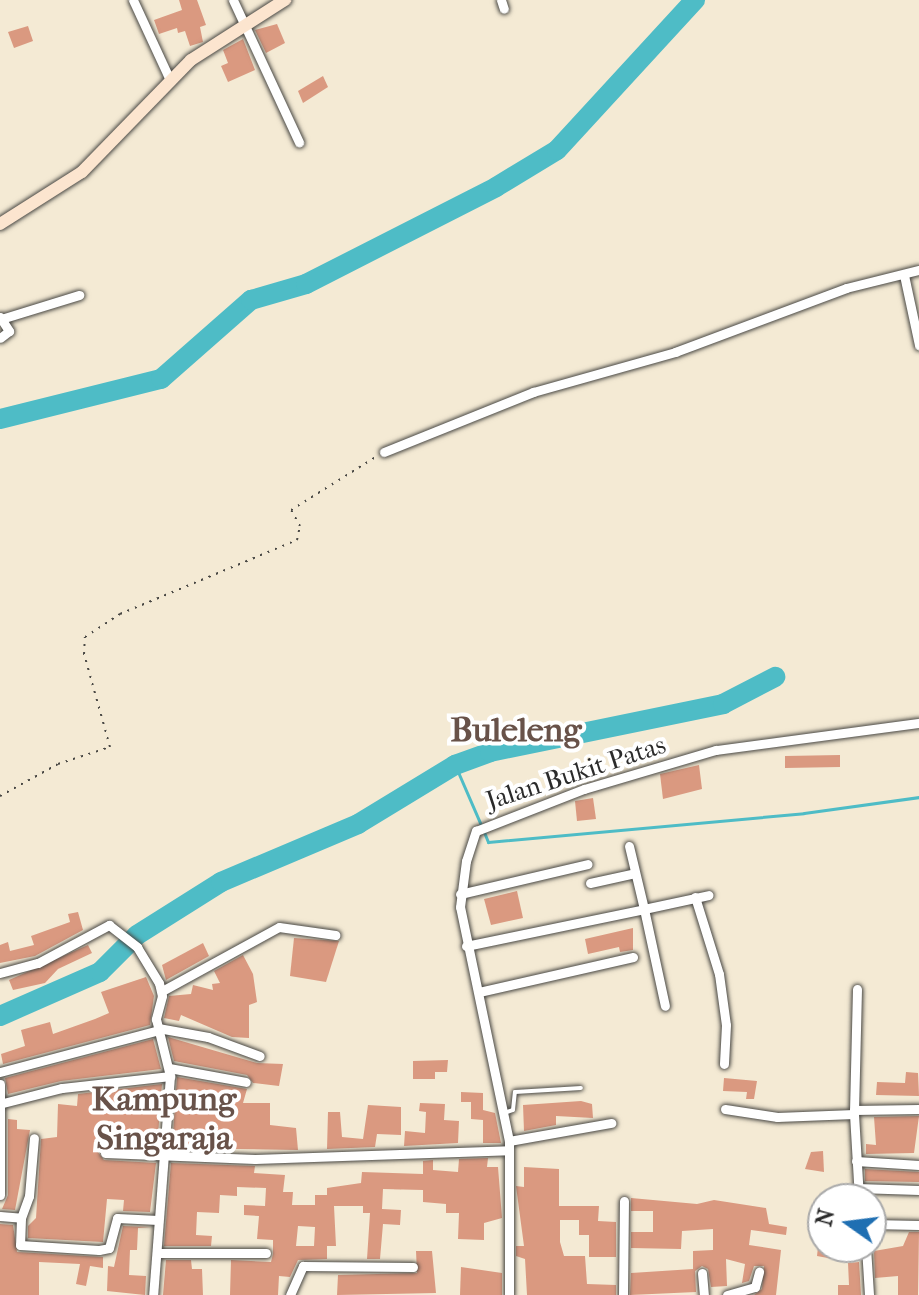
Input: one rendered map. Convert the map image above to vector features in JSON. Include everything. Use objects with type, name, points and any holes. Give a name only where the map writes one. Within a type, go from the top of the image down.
[{"type":"street","points":[[133,0],[170,80]]},
{"type":"street","points":[[233,0],[242,26],[299,142]]},
{"type":"street","points":[[0,224],[82,172],[170,80],[242,26],[285,0]]},
{"type":"street","points":[[384,452],[533,392],[675,352],[846,288],[919,270]]},
{"type":"street","points":[[904,275],[919,345]]},
{"type":"street","points":[[0,338],[9,331],[0,318],[79,295]]},
{"type":"street","name":"Jalan Bukit Patas","points":[[509,1295],[509,1146],[479,992],[466,946],[460,894],[480,829],[584,789],[743,744],[919,723]]},
{"type":"street","points":[[629,846],[665,1006]]},
{"type":"street","points":[[460,894],[588,864]]},
{"type":"street","points":[[590,883],[635,873]]},
{"type":"street","points":[[466,946],[709,895]]},
{"type":"street","points":[[695,897],[719,974],[726,1025],[724,1064]]},
{"type":"street","points":[[0,973],[38,963],[101,927],[112,926],[137,947],[162,991],[158,1029],[169,1072],[153,1295]]},
{"type":"street","points":[[162,991],[279,927],[335,935]]},
{"type":"street","points":[[479,992],[633,957]]},
{"type":"street","points":[[857,989],[854,1112],[857,1183]]},
{"type":"street","points":[[0,1072],[158,1029],[208,1037],[260,1056]]},
{"type":"street","points":[[3,1103],[54,1089],[169,1072],[246,1082]]},
{"type":"street","points":[[0,1084],[3,1103],[0,1195]]},
{"type":"street","points":[[725,1109],[777,1117],[919,1109]]},
{"type":"street","points":[[105,1153],[255,1159],[509,1146],[611,1123]]},
{"type":"street","points":[[34,1138],[29,1196],[21,1218],[20,1245],[99,1250],[109,1248],[117,1218],[158,1220]]},
{"type":"street","points":[[856,1161],[919,1165]]},
{"type":"street","points":[[887,1189],[919,1190]]},
{"type":"street","points":[[623,1295],[624,1201]]},
{"type":"street","points":[[0,1216],[21,1218]]},
{"type":"street","points":[[887,1224],[919,1225]]},
{"type":"street","points":[[157,1253],[266,1253]]},
{"type":"street","points":[[867,1263],[869,1295]]},
{"type":"street","points":[[290,1295],[303,1266],[413,1267]]},
{"type":"street","points":[[727,1295],[755,1287],[759,1272]]},
{"type":"street","points":[[702,1273],[704,1295]]},
{"type":"lane","points":[[504,1113],[513,1110],[515,1092],[581,1088]]},
{"type":"path","points":[[0,796],[58,764],[110,747],[84,654],[85,637],[120,614],[297,540],[300,526],[291,510],[384,452]]},
{"type":"building","points":[[179,0],[197,0],[206,25],[200,27],[203,42],[190,46],[185,31],[178,33],[177,28],[159,34],[154,20],[182,10]]},
{"type":"building","points":[[277,24],[285,43],[266,53],[255,30]]},
{"type":"building","points":[[28,26],[33,41],[14,48],[8,32]]},
{"type":"building","points":[[243,39],[255,70],[228,82],[221,66],[228,63],[223,50]]},
{"type":"building","points":[[323,76],[328,87],[303,103],[298,91]]},
{"type":"building","points":[[840,755],[840,767],[785,768],[785,756]]},
{"type":"building","points":[[699,765],[702,789],[663,799],[660,774]]},
{"type":"building","points":[[593,798],[596,819],[577,821],[575,801]]},
{"type":"building","points":[[517,891],[523,918],[491,925],[484,899]]},
{"type":"building","points":[[78,912],[83,930],[35,956],[0,963],[0,945],[8,942],[10,951],[34,945],[31,936],[70,922],[68,914]]},
{"type":"building","points":[[633,928],[633,950],[620,952],[619,947],[588,954],[585,939]]},
{"type":"building","points":[[294,938],[339,941],[326,982],[290,976]]},
{"type":"building","points":[[203,943],[209,956],[166,980],[162,965]]},
{"type":"building","points":[[88,945],[92,953],[58,969],[45,983],[13,990],[9,980]]},
{"type":"building","points":[[243,955],[253,974],[257,1002],[249,1005],[249,1038],[232,1037],[181,1015],[179,1021],[164,1018],[169,996],[191,994],[193,985],[213,990],[212,984],[220,983],[214,971]]},
{"type":"building","points":[[146,977],[154,996],[150,1025],[3,1064],[1,1054],[25,1046],[21,1030],[50,1022],[53,1034],[95,1019],[109,1013],[101,992]]},
{"type":"building","points":[[168,1037],[257,1063],[283,1064],[279,1086],[253,1083],[247,1075],[174,1061]]},
{"type":"building","points":[[153,1039],[161,1069],[61,1081],[8,1094],[5,1078]]},
{"type":"building","points":[[448,1060],[447,1072],[435,1072],[435,1079],[413,1079],[413,1061]]},
{"type":"building","points":[[906,1072],[918,1073],[919,1096],[876,1095],[877,1082],[905,1083]]},
{"type":"building","points":[[177,1077],[247,1089],[243,1103],[270,1103],[270,1125],[296,1128],[298,1150],[172,1148]]},
{"type":"building","points":[[724,1078],[757,1081],[754,1099],[746,1099],[747,1092],[723,1091]]},
{"type":"building","points":[[162,1084],[157,1148],[105,1146],[98,1152],[104,1160],[156,1163],[150,1212],[123,1211],[124,1200],[107,1199],[103,1242],[28,1238],[28,1226],[36,1218],[41,1139],[57,1137],[58,1104],[77,1106],[78,1094]]},
{"type":"building","points":[[461,1092],[483,1093],[483,1110],[495,1113],[501,1143],[483,1143],[483,1120],[471,1119],[471,1102],[461,1102]]},
{"type":"building","points":[[581,1101],[592,1104],[593,1118],[556,1116],[556,1125],[524,1131],[523,1105]]},
{"type":"building","points":[[420,1103],[445,1104],[444,1120],[459,1121],[458,1143],[404,1146],[405,1131],[425,1133],[426,1112],[419,1111]]},
{"type":"building","points":[[368,1105],[401,1107],[401,1135],[377,1134],[375,1147],[327,1149],[328,1112],[340,1112],[342,1137],[363,1139]]},
{"type":"building","points":[[919,1116],[914,1153],[866,1154],[866,1144],[876,1145],[874,1117]]},
{"type":"building","points":[[8,1119],[17,1120],[17,1129],[30,1130],[15,1210],[2,1209],[8,1195]]},
{"type":"building","points":[[823,1151],[824,1172],[805,1169],[811,1152]]},
{"type":"building","points":[[488,1158],[487,1167],[498,1167],[502,1218],[484,1223],[484,1240],[458,1239],[459,1213],[446,1213],[446,1204],[423,1202],[423,1190],[383,1189],[382,1209],[401,1210],[400,1225],[383,1224],[380,1259],[367,1259],[370,1213],[363,1213],[363,1206],[334,1206],[336,1246],[327,1246],[327,1259],[298,1260],[290,1277],[279,1276],[278,1295],[230,1295],[231,1260],[271,1262],[273,1254],[273,1240],[257,1239],[259,1216],[244,1215],[244,1205],[265,1206],[266,1188],[237,1187],[237,1196],[220,1195],[219,1213],[197,1212],[196,1235],[212,1236],[211,1246],[164,1246],[171,1163],[255,1166],[254,1173],[285,1175],[283,1192],[293,1192],[292,1205],[315,1205],[315,1195],[327,1195],[327,1188],[361,1183],[362,1172],[423,1174],[423,1161],[433,1160],[433,1170],[458,1172],[459,1159]],"holes":[[[298,1226],[315,1227],[314,1246],[296,1246]]]},
{"type":"building","points":[[524,1167],[559,1169],[559,1206],[599,1206],[598,1221],[616,1222],[616,1257],[589,1257],[589,1235],[579,1235],[579,1220],[560,1220],[560,1242],[564,1256],[585,1256],[587,1284],[616,1285],[616,1295],[527,1295],[525,1259],[516,1256],[516,1246],[524,1246],[516,1186],[524,1187]]},
{"type":"building","points":[[865,1169],[919,1172],[919,1182],[865,1181]]},
{"type":"building","points":[[631,1198],[697,1204],[714,1200],[766,1208],[769,1224],[787,1227],[786,1235],[751,1230],[749,1245],[781,1250],[776,1295],[754,1295],[762,1289],[764,1266],[754,1266],[749,1281],[742,1283],[745,1264],[726,1259],[727,1286],[711,1287],[708,1269],[702,1266],[695,1271],[696,1292],[630,1295],[631,1273],[693,1269],[693,1251],[713,1250],[713,1229],[682,1231],[681,1249],[631,1248],[631,1232],[653,1232],[653,1211],[631,1211]]},
{"type":"building","points":[[0,1224],[13,1225],[17,1252],[103,1257],[103,1268],[90,1266],[86,1286],[76,1284],[80,1264],[39,1262],[39,1295],[0,1295]]},
{"type":"building","points":[[123,1226],[151,1227],[138,1228],[137,1250],[130,1250],[129,1275],[146,1276],[145,1295],[107,1291],[108,1266],[114,1267]]},
{"type":"building","points":[[909,1232],[919,1232],[918,1295],[898,1295],[898,1276],[875,1278],[874,1263],[887,1263],[887,1249],[903,1246]]},
{"type":"building","points":[[416,1251],[432,1251],[436,1293],[337,1295],[338,1275],[417,1273]]},
{"type":"building","points":[[166,1260],[191,1260],[192,1269],[202,1269],[203,1295],[163,1295]]},
{"type":"building","points":[[848,1263],[859,1263],[861,1295],[838,1295],[838,1285],[849,1285]]},
{"type":"building","points":[[461,1267],[502,1273],[502,1295],[460,1295]]},
{"type":"waterway","points":[[0,419],[161,379],[251,300],[306,284],[496,187],[557,150],[695,0]]},
{"type":"waterway","points":[[0,1016],[100,972],[137,935],[221,882],[358,824],[455,765],[490,752],[723,704],[775,677]]},
{"type":"waterway","points":[[455,765],[481,825]]},
{"type":"waterway","points":[[484,832],[488,842],[804,813],[919,797]]},
{"type":"district","name":"Buleleng","points":[[516,731]]},
{"type":"district","name":"Kampung Singaraja","points":[[164,1118]]}]
